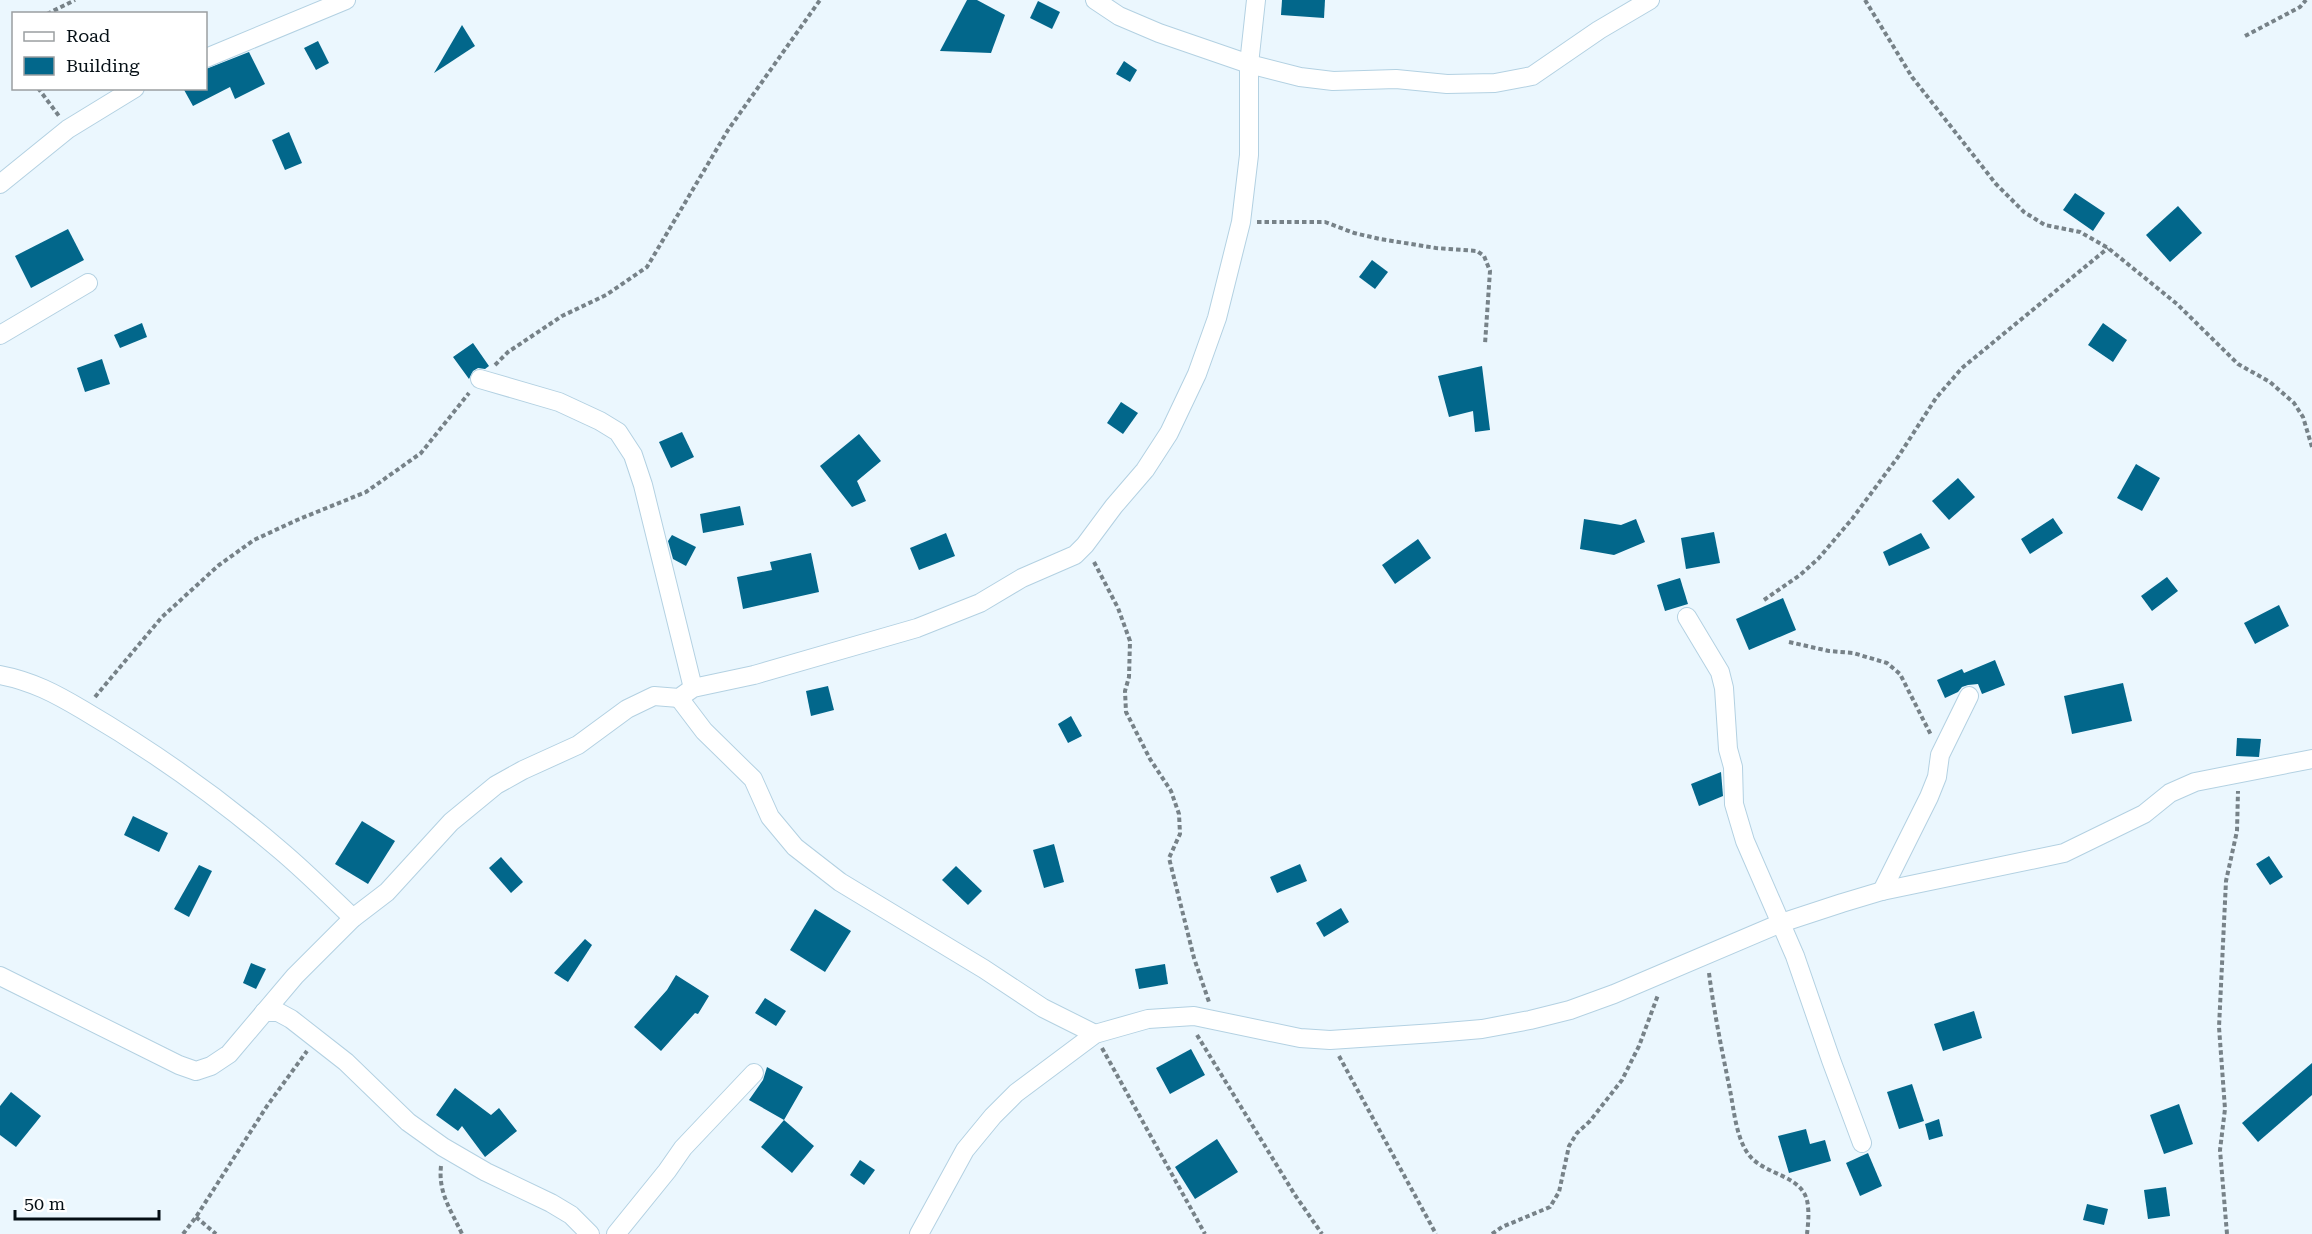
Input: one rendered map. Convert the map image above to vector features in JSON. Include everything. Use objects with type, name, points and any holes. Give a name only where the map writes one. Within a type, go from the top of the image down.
[{"type":"street","points":[[207,58],[346,0]]},
{"type":"street","points":[[1095,0],[1119,16],[1159,33],[1249,64],[1300,77],[1333,81],[1396,79],[1447,84],[1495,83],[1532,76],[1575,49],[1599,30],[1650,0]]},
{"type":"street","points":[[0,976],[179,1065],[196,1071],[211,1066],[229,1054],[296,976],[353,918],[387,892],[451,822],[496,784],[578,745],[627,709],[654,696],[686,693],[917,628],[980,603],[1022,578],[1075,555],[1145,470],[1169,433],[1197,374],[1217,318],[1241,222],[1249,155],[1249,64],[1256,0]]},
{"type":"street","points":[[0,184],[68,129],[132,90]]},
{"type":"street","points":[[0,335],[88,283]]},
{"type":"street","points":[[480,379],[559,402],[618,432],[633,455],[643,485],[686,693],[704,730],[753,779],[770,817],[795,848],[840,882],[984,969],[1043,1008],[1095,1034]]},
{"type":"street","points":[[1687,617],[1720,672],[1724,688],[1728,749],[1733,767],[1734,804],[1745,842],[1795,956],[1862,1143]]},
{"type":"street","points":[[0,675],[34,683],[61,696],[145,747],[212,795],[281,851],[353,918]]},
{"type":"street","points":[[1882,891],[1929,797],[1937,777],[1940,755],[1969,696]]},
{"type":"street","points":[[926,1230],[965,1150],[993,1116],[1016,1093],[1095,1034],[1148,1019],[1194,1016],[1300,1038],[1330,1040],[1435,1034],[1482,1029],[1530,1020],[1570,1010],[1614,994],[1781,923],[1882,891],[2064,853],[2144,814],[2170,793],[2195,782],[2312,759]]},
{"type":"street","points":[[264,1012],[278,1012],[291,1019],[346,1062],[408,1122],[443,1147],[486,1172],[551,1203],[571,1215],[590,1234]]},
{"type":"street","points":[[615,1234],[683,1148],[754,1073]]},
{"type":"path","points":[[50,12],[75,0]]},
{"type":"path","points":[[1865,0],[1912,77],[1996,184],[2024,212],[2045,225],[2080,232],[2108,248],[2177,304],[2238,364],[2270,382],[2294,403],[2303,417],[2312,447]]},
{"type":"path","points":[[2245,36],[2300,7],[2306,0]]},
{"type":"path","points":[[39,90],[68,129]]},
{"type":"path","points":[[1241,222],[1325,222],[1371,237],[1436,248],[1476,251],[1485,256],[1490,271],[1485,344]]},
{"type":"path","points":[[1764,600],[1800,575],[1818,559],[1852,519],[1898,457],[1936,398],[1962,368],[2108,248]]},
{"type":"path","points":[[1085,545],[1118,608],[1130,640],[1129,676],[1125,691],[1126,712],[1150,759],[1171,791],[1179,814],[1180,834],[1169,858],[1194,958],[1215,1019]]},
{"type":"path","points":[[1789,642],[1829,651],[1853,653],[1887,663],[1900,674],[1917,704],[1940,755]]},
{"type":"path","points":[[2227,1234],[2220,1150],[2225,1109],[2219,1027],[2226,881],[2237,831],[2238,772]]},
{"type":"path","points":[[1707,954],[1718,1032],[1738,1132],[1749,1155],[1766,1169],[1793,1181],[1802,1189],[1808,1204],[1807,1234]]},
{"type":"path","points":[[1492,1234],[1502,1227],[1550,1207],[1559,1192],[1569,1146],[1576,1133],[1590,1121],[1622,1080],[1645,1030],[1666,971]]},
{"type":"path","points":[[1180,1017],[1200,1038],[1295,1195],[1322,1234]]},
{"type":"path","points":[[1095,1034],[1205,1234]]},
{"type":"path","points":[[183,1234],[267,1106],[316,1039]]},
{"type":"path","points":[[1330,1040],[1436,1234]]},
{"type":"path","points":[[443,1147],[440,1172],[442,1191],[447,1208],[462,1234]]},
{"type":"path","points":[[196,1217],[216,1234]]},
{"type":"building","points":[[967,0],[977,0],[1005,15],[991,53],[940,51]]},
{"type":"building","points":[[1282,0],[1325,0],[1324,18],[1281,15]]},
{"type":"building","points":[[1038,1],[1060,12],[1052,29],[1030,18]]},
{"type":"building","points":[[462,25],[475,46],[434,73]]},
{"type":"building","points":[[318,41],[329,63],[316,70],[304,48]]},
{"type":"building","points":[[249,52],[265,84],[235,99],[230,87],[193,106],[184,90],[207,90],[207,69]]},
{"type":"building","points":[[1124,61],[1137,70],[1130,82],[1116,74]]},
{"type":"building","points":[[289,132],[302,163],[285,170],[272,140]]},
{"type":"building","points":[[2075,193],[2105,213],[2093,231],[2063,210]]},
{"type":"building","points":[[2178,206],[2202,233],[2170,262],[2146,235]]},
{"type":"building","points":[[68,229],[84,260],[31,288],[15,256]]},
{"type":"building","points":[[1372,260],[1388,272],[1375,289],[1359,277]]},
{"type":"building","points":[[142,323],[147,337],[120,348],[114,335]]},
{"type":"building","points":[[2103,323],[2127,340],[2113,362],[2088,345]]},
{"type":"building","points":[[473,343],[489,366],[473,371],[469,379],[453,357]]},
{"type":"building","points":[[102,359],[110,384],[85,392],[77,368]]},
{"type":"building","points":[[1482,366],[1490,430],[1475,432],[1473,411],[1449,417],[1438,376]]},
{"type":"building","points":[[1121,402],[1138,413],[1123,434],[1107,423]]},
{"type":"building","points":[[682,432],[694,457],[671,468],[659,442]]},
{"type":"building","points":[[859,434],[881,461],[857,481],[866,501],[852,507],[820,466]]},
{"type":"building","points":[[2136,464],[2160,478],[2142,511],[2117,498]]},
{"type":"building","points":[[1958,478],[1975,497],[1949,520],[1932,501]]},
{"type":"building","points":[[740,506],[744,525],[703,533],[700,514]]},
{"type":"building","points":[[2053,518],[2063,533],[2030,554],[2021,539]]},
{"type":"building","points":[[1584,519],[1621,525],[1636,519],[1645,542],[1614,555],[1580,549]]},
{"type":"building","points":[[1714,532],[1720,563],[1686,569],[1681,538]]},
{"type":"building","points":[[946,533],[955,556],[919,570],[910,548]]},
{"type":"building","points":[[1921,533],[1930,548],[1889,566],[1883,552]]},
{"type":"building","points":[[672,535],[696,547],[686,566],[673,559],[668,541]]},
{"type":"building","points":[[1418,539],[1431,558],[1395,584],[1382,565]]},
{"type":"building","points":[[811,553],[819,592],[743,609],[737,577],[772,570],[770,562]]},
{"type":"building","points":[[2167,577],[2178,591],[2152,611],[2141,596]]},
{"type":"building","points":[[1680,578],[1688,604],[1665,611],[1657,585]]},
{"type":"building","points":[[1783,598],[1796,630],[1749,650],[1736,619]]},
{"type":"building","points":[[2279,605],[2289,626],[2255,644],[2244,623]]},
{"type":"building","points":[[1995,660],[2005,685],[1982,694],[1978,684],[1968,685],[1945,698],[1937,680],[1962,669],[1964,673]]},
{"type":"building","points":[[2123,683],[2132,721],[2072,734],[2064,696]]},
{"type":"building","points":[[828,686],[834,710],[811,716],[806,691]]},
{"type":"building","points":[[1071,716],[1082,736],[1068,743],[1058,724]]},
{"type":"building","points":[[2237,738],[2261,739],[2259,757],[2236,756]]},
{"type":"building","points":[[1721,772],[1723,796],[1699,806],[1691,784]]},
{"type":"building","points":[[133,816],[168,833],[159,852],[124,835]]},
{"type":"building","points":[[362,821],[395,841],[368,884],[335,864]]},
{"type":"building","points":[[1054,844],[1064,882],[1044,888],[1033,850]]},
{"type":"building","points":[[2269,856],[2283,877],[2270,885],[2256,864]]},
{"type":"building","points":[[501,857],[523,882],[511,893],[489,868]]},
{"type":"building","points":[[1300,864],[1307,881],[1277,893],[1270,877]]},
{"type":"building","points":[[199,865],[212,871],[189,917],[174,909]]},
{"type":"building","points":[[956,866],[982,891],[968,905],[942,880]]},
{"type":"building","points":[[1341,908],[1349,922],[1324,937],[1316,923]]},
{"type":"building","points":[[815,909],[851,931],[825,972],[790,950]]},
{"type":"building","points":[[585,939],[592,945],[568,982],[554,973]]},
{"type":"building","points":[[251,963],[266,969],[256,989],[243,983]]},
{"type":"building","points":[[1165,964],[1168,984],[1139,989],[1135,969]]},
{"type":"building","points":[[676,975],[709,996],[698,1014],[695,1013],[661,1051],[634,1027],[667,990]]},
{"type":"building","points":[[765,998],[786,1011],[776,1026],[755,1013]]},
{"type":"building","points":[[1974,1011],[1982,1038],[1943,1051],[1934,1024]]},
{"type":"building","points":[[1191,1049],[1205,1075],[1170,1094],[1156,1068]]},
{"type":"building","points":[[2312,1063],[2312,1095],[2258,1142],[2242,1123]]},
{"type":"building","points":[[767,1067],[803,1087],[784,1120],[749,1100],[763,1080]]},
{"type":"building","points":[[1912,1084],[1924,1121],[1899,1129],[1887,1092]]},
{"type":"building","points":[[455,1088],[491,1115],[499,1108],[517,1131],[485,1157],[462,1126],[458,1131],[436,1115]]},
{"type":"building","points":[[11,1092],[41,1116],[16,1147],[0,1135],[0,1106]]},
{"type":"building","points":[[2179,1104],[2193,1144],[2164,1154],[2150,1115]]},
{"type":"building","points":[[1939,1119],[1943,1136],[1929,1140],[1925,1124]]},
{"type":"building","points":[[784,1120],[814,1146],[792,1173],[761,1147]]},
{"type":"building","points":[[1806,1129],[1810,1144],[1825,1140],[1831,1161],[1789,1173],[1778,1136]]},
{"type":"building","points":[[1217,1139],[1238,1172],[1195,1199],[1175,1167]]},
{"type":"building","points":[[1868,1153],[1882,1186],[1860,1196],[1846,1163]]},
{"type":"building","points":[[860,1160],[875,1170],[864,1185],[850,1175]]},
{"type":"building","points":[[2166,1187],[2170,1216],[2148,1219],[2144,1190]]},
{"type":"building","points":[[2087,1204],[2108,1209],[2104,1225],[2083,1220]]}]
